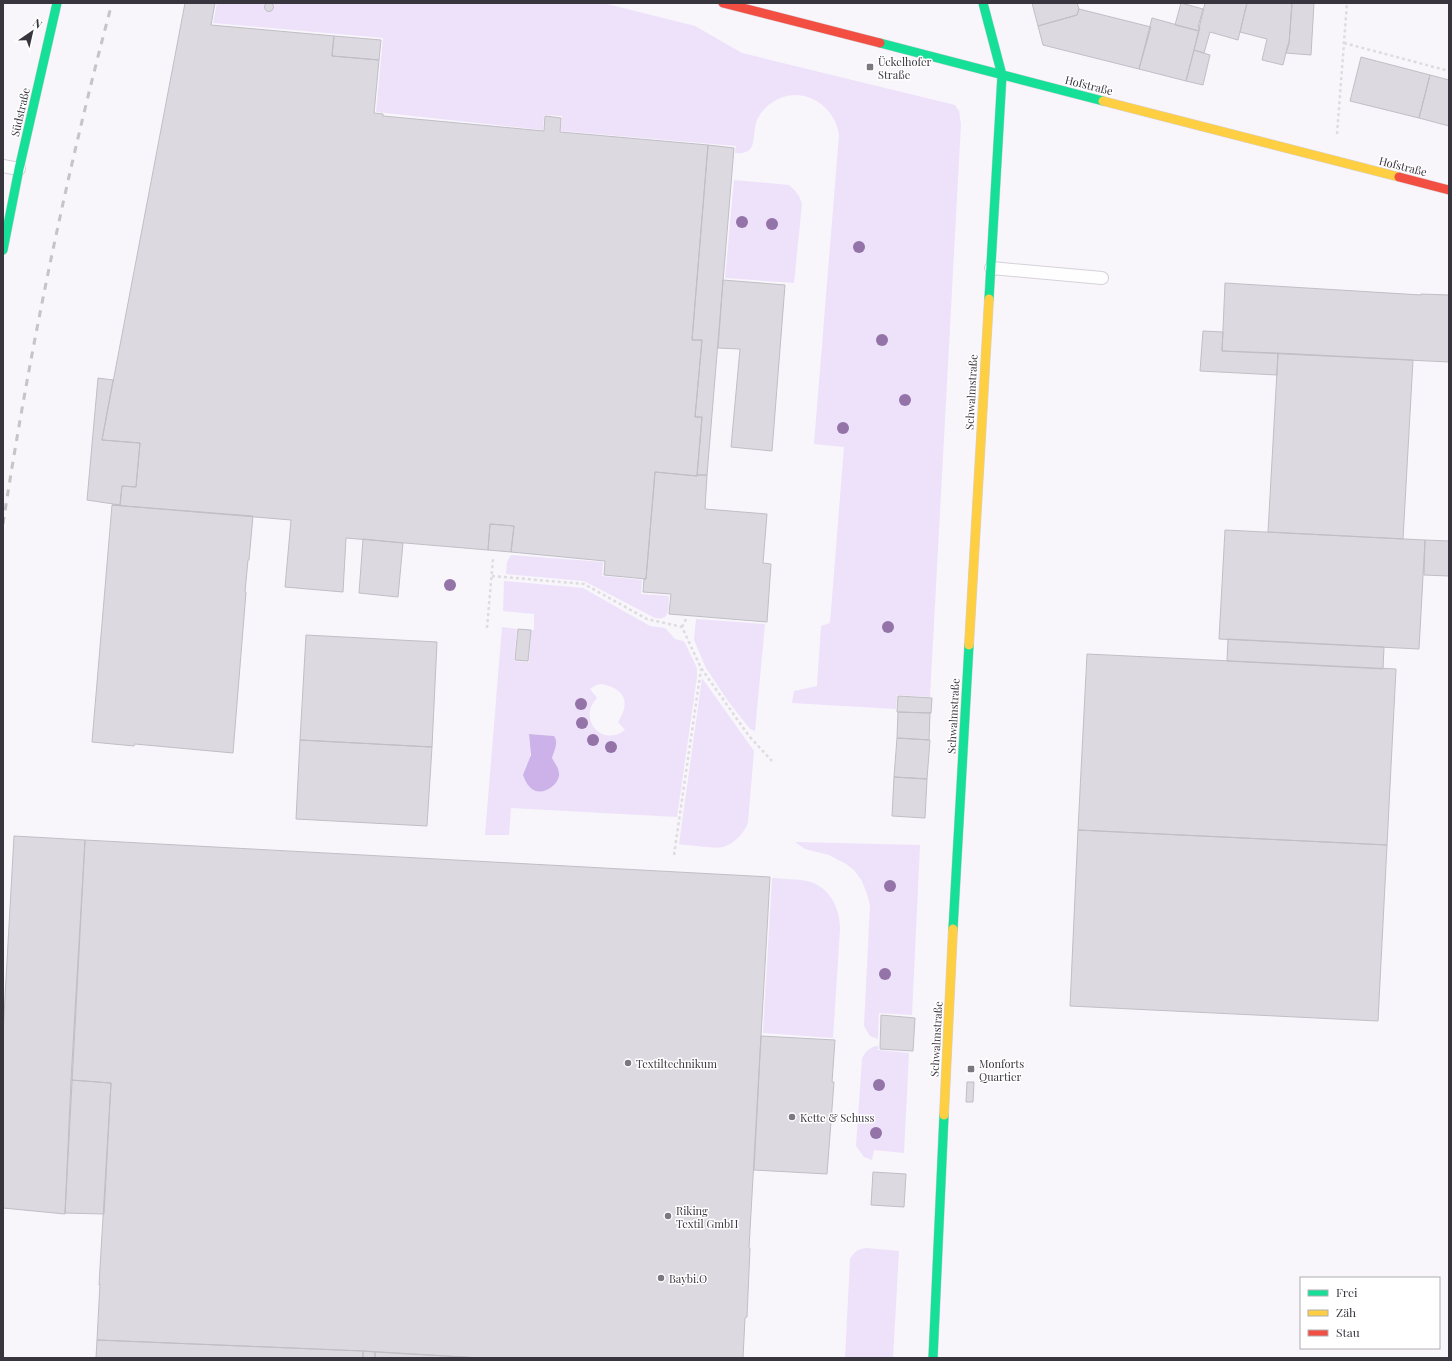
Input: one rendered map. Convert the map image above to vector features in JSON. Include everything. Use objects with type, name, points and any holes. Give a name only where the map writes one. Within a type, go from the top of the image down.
[{"type":"street","name":"Südstraße","points":[[3,250],[19,169],[57,3]]},
{"type":"street","name":"Hofstraße","points":[[723,3],[1449,190]]},
{"type":"street","points":[[983,3],[1002,75]]},
{"type":"street","name":"Schwalmstraße","points":[[933,1358],[946,1066],[972,578],[1002,75]]},
{"type":"lane","points":[[3,166],[19,169]]},
{"type":"lane","points":[[991,268],[1102,278]]},
{"type":"path","points":[[1335,161],[1347,3]]},
{"type":"path","points":[[1344,43],[1449,71]]},
{"type":"path","points":[[487,628],[493,559]]},
{"type":"path","points":[[492,576],[584,584],[647,620],[682,627]]},
{"type":"path","points":[[682,627],[686,619]]},
{"type":"path","points":[[682,627],[701,668],[749,736],[772,760]]},
{"type":"path","points":[[674,855],[701,668]]},
{"type":"shaded area","points":[[217,3],[603,3],[695,26],[742,53],[955,105],[959,111],[961,124],[930,697],[897,695],[896,709],[792,703],[794,691],[817,686],[821,626],[830,623],[844,447],[814,444],[839,135],[836,124],[823,105],[814,99],[792,95],[781,98],[770,104],[757,120],[754,140],[751,148],[742,153],[735,153],[736,146],[561,131],[562,116],[544,115],[543,130],[376,112],[383,38],[213,23]]},
{"type":"shaded area","points":[[734,180],[789,185],[799,196],[802,204],[794,283],[725,278]]},
{"type":"shaded area","points":[[511,555],[603,562],[602,576],[642,580],[641,594],[669,596],[668,613],[664,618],[655,618],[584,581],[506,574],[507,562]]},
{"type":"shaded area","points":[[504,581],[583,588],[650,626],[665,628],[675,639],[685,643],[697,668],[697,677],[677,817],[511,808],[509,835],[485,835],[502,627],[517,629],[514,661],[529,662],[531,630],[534,630],[534,614],[503,611]],"holes":[[[602,684],[616,689],[624,697],[624,708],[618,722],[625,730],[616,735],[601,733],[591,722],[590,714],[592,706],[597,698],[590,689],[596,685]],[[529,734],[554,736],[556,745],[552,758],[556,765],[541,791],[531,788],[525,771],[530,757]]]},
{"type":"shaded area","points":[[696,619],[765,624],[755,731],[750,729],[728,701],[706,668],[694,640]]},
{"type":"shaded area","points":[[702,678],[754,751],[748,823],[744,831],[735,841],[723,847],[702,847],[679,844]]},
{"type":"shaded area","points":[[529,734],[554,736],[556,741],[556,747],[552,758],[558,769],[559,776],[558,780],[552,787],[544,791],[536,791],[532,789],[527,784],[523,775],[531,755]]},
{"type":"shaded area","points":[[795,842],[920,845],[912,1015],[879,1013],[878,1039],[870,1036],[864,1026],[870,905],[862,881],[854,870],[846,864],[829,855],[805,849]]},
{"type":"shaded area","points":[[772,878],[803,880],[815,884],[827,893],[835,905],[838,913],[840,929],[833,1038],[763,1033]]},
{"type":"shaded area","points":[[875,1046],[878,1046],[878,1050],[909,1053],[904,1153],[874,1150],[872,1160],[864,1157],[856,1146],[862,1059],[867,1051]]},
{"type":"shaded area","points":[[866,1248],[899,1251],[893,1358],[845,1358],[850,1259],[856,1251]]},
{"type":"building","points":[[185,3],[215,3],[211,25],[334,36],[332,56],[379,60],[374,113],[383,114],[383,116],[544,131],[545,116],[561,118],[560,132],[708,145],[692,340],[702,340],[695,417],[702,417],[697,476],[655,472],[646,579],[604,575],[605,561],[511,552],[514,526],[490,524],[488,550],[346,538],[343,592],[285,587],[291,520],[112,505],[120,505],[122,486],[136,487],[140,443],[102,440]]},
{"type":"building","points":[[267,3],[271,3],[273,7],[271,11],[267,11],[265,9],[265,5]]},
{"type":"building","points":[[1032,3],[1077,3],[1079,9],[1077,15],[1038,26]]},
{"type":"building","points":[[1181,3],[1203,9],[1198,27],[1200,28],[1199,31],[1175,25]]},
{"type":"building","points":[[1205,3],[1247,3],[1238,40],[1210,32],[1204,53],[1194,50]]},
{"type":"building","points":[[1247,3],[1292,3],[1289,44],[1283,65],[1262,60],[1267,39],[1240,32]]},
{"type":"building","points":[[1292,3],[1314,3],[1311,55],[1286,53],[1289,44]]},
{"type":"building","points":[[1079,9],[1151,27],[1139,69],[1043,45],[1038,26],[1077,15]]},
{"type":"building","points":[[1152,18],[1199,31],[1186,81],[1139,69]]},
{"type":"building","points":[[334,36],[381,40],[379,60],[332,56]]},
{"type":"building","points":[[1194,50],[1210,55],[1203,85],[1186,81]]},
{"type":"building","points":[[1361,57],[1430,75],[1419,118],[1350,101]]},
{"type":"building","points":[[1430,75],[1449,80],[1449,126],[1419,118]]},
{"type":"building","points":[[708,145],[734,148],[707,475],[697,475],[702,417],[695,417],[702,340],[692,340]]},
{"type":"building","points":[[723,280],[785,285],[772,451],[731,447],[740,349],[718,348]]},
{"type":"building","points":[[1225,283],[1421,295],[1449,295],[1449,362],[1222,351]]},
{"type":"building","points":[[1203,331],[1223,332],[1222,351],[1278,353],[1277,375],[1200,371]]},
{"type":"building","points":[[1278,353],[1413,360],[1403,539],[1268,532]]},
{"type":"building","points":[[98,378],[113,380],[102,440],[140,443],[136,487],[122,486],[120,505],[87,500]]},
{"type":"building","points":[[655,472],[697,476],[707,475],[705,509],[767,514],[763,563],[771,564],[767,622],[669,614],[671,594],[643,592],[644,579],[646,579]]},
{"type":"building","points":[[112,505],[253,516],[245,592],[233,753],[135,744],[134,746],[92,742]]},
{"type":"building","points":[[490,524],[514,526],[511,552],[488,550]]},
{"type":"building","points":[[1225,530],[1425,540],[1419,649],[1219,639]]},
{"type":"building","points":[[363,539],[403,543],[398,597],[359,593]]},
{"type":"building","points":[[1425,540],[1449,541],[1449,576],[1424,575]]},
{"type":"building","points":[[518,629],[531,630],[528,661],[515,660]]},
{"type":"building","points":[[306,635],[437,642],[432,747],[300,740]]},
{"type":"building","points":[[1228,639],[1384,647],[1383,669],[1227,661]]},
{"type":"building","points":[[1087,654],[1396,669],[1387,845],[1078,830]]},
{"type":"building","points":[[898,696],[932,698],[931,713],[897,712]]},
{"type":"building","points":[[898,712],[930,713],[929,740],[897,738]]},
{"type":"building","points":[[897,738],[930,740],[927,779],[894,777]]},
{"type":"building","points":[[300,740],[432,747],[427,826],[296,819]]},
{"type":"building","points":[[894,777],[927,779],[925,818],[892,816]]},
{"type":"building","points":[[1078,830],[1387,845],[1378,1021],[1070,1006]]},
{"type":"building","points":[[14,836],[85,840],[65,1214],[3,1208],[3,1033]]},
{"type":"building","points":[[85,840],[770,877],[749,1248],[747,1317],[745,1318],[743,1358],[480,1358],[364,1351],[97,1340],[111,1083],[71,1080]]},
{"type":"building","points":[[881,1015],[915,1018],[913,1051],[880,1049]]},
{"type":"building","points":[[761,1036],[835,1040],[832,1082],[834,1082],[827,1174],[754,1170]]},
{"type":"building","points":[[71,1080],[111,1083],[104,1214],[65,1213]]},
{"type":"building","points":[[967,1082],[974,1082],[973,1102],[966,1102]]},
{"type":"building","points":[[873,1172],[906,1174],[904,1207],[871,1205]]},
{"type":"building","points":[[97,1340],[363,1351],[363,1358],[96,1358]]},
{"type":"building","points":[[363,1351],[375,1352],[375,1358],[363,1358]]},
{"type":"building","points":[[375,1352],[480,1358],[375,1358]]},
{"type":"railway","points":[[3,524],[25,393],[50,262],[79,132],[112,3]]},
{"type":"traffic: fast","points":[[3,250],[19,169],[57,3]]},
{"type":"traffic: fast","points":[[983,3],[1002,75],[989,299]]},
{"type":"traffic: fast","points":[[880,43],[1103,101]]},
{"type":"traffic: fast","points":[[953,929],[969,645]]},
{"type":"traffic: fast","points":[[933,1358],[944,1115]]},
{"type":"traffic: slow","points":[[1103,101],[1399,177]]},
{"type":"traffic: slow","points":[[969,645],[989,299]]},
{"type":"traffic: slow","points":[[944,1115],[953,929]]},
{"type":"traffic: jam","points":[[723,3],[880,43]]},
{"type":"traffic: jam","points":[[1399,177],[1449,190]]},
{"type":"place","name":"Ückelhofer Straße","points":[[870,67]]},
{"type":"place","name":"Textiltechnikum","points":[[628,1063]]},
{"type":"place","name":"Monforts Quartier","points":[[971,1069]]},
{"type":"place","name":"Kette & Schuss","points":[[792,1117]]},
{"type":"place","name":"Riking Textil GmbH","points":[[668,1216]]},
{"type":"place","name":"Baybi.O","points":[[661,1278]]}]
